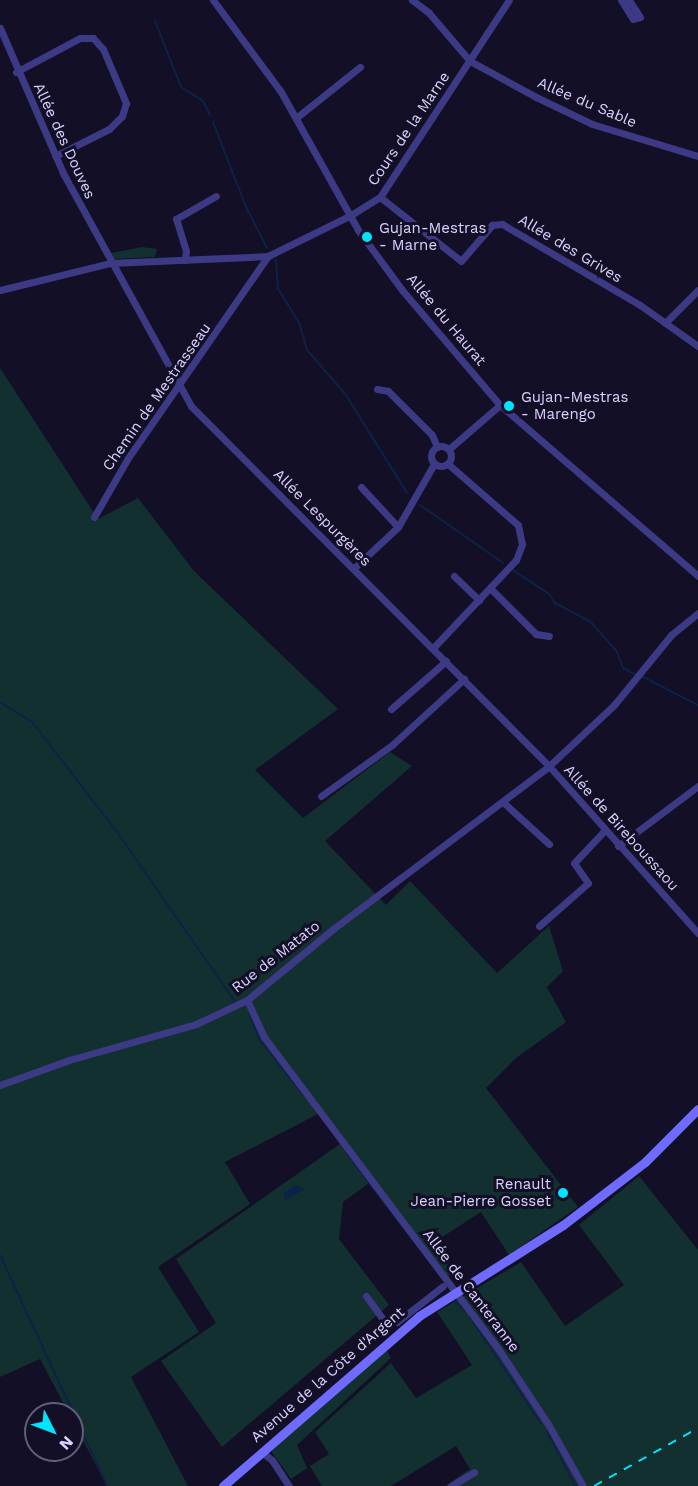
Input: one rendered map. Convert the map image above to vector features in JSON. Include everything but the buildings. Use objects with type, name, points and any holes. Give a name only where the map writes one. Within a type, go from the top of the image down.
[{"type":"main road","name":"Avenue de la Côte d'Argent","points":[[223,1486],[400,1326],[549,1236],[661,1148],[698,1109]]},
{"type":"street","name":"Allée du Haurat","points":[[213,0],[296,118],[351,215],[402,290],[500,405],[698,576]]},
{"type":"street","points":[[412,0],[429,13],[470,60]]},
{"type":"street","name":"Cours de la Marne","points":[[0,290],[110,263],[268,256],[351,215],[380,197],[509,0]]},
{"type":"street","points":[[621,0],[633,19],[640,17],[629,0]]},
{"type":"street","name":"Allée des Douves","points":[[0,28],[16,72],[55,156],[110,263]]},
{"type":"street","points":[[16,72],[80,38],[93,38],[103,49],[126,103],[122,116],[109,129],[55,156]]},
{"type":"street","name":"Allée du Sable","points":[[470,60],[592,124],[698,156]]},
{"type":"street","points":[[296,118],[360,67]]},
{"type":"street","points":[[185,260],[186,251],[176,219],[216,196]]},
{"type":"street","name":"Allée des Grives","points":[[380,197],[461,261],[492,225],[502,224],[665,323],[698,346]]},
{"type":"street","name":"Chemin de Mestrasseau","points":[[94,517],[128,458],[180,387],[268,256]]},
{"type":"street","name":"Allée Lespurgères","points":[[110,263],[180,387],[201,417],[549,766]]},
{"type":"street","points":[[665,323],[698,290]]},
{"type":"street","points":[[378,389],[388,391],[432,435],[437,447]]},
{"type":"street","points":[[449,449],[500,405]]},
{"type":"street","points":[[437,447],[449,449]]},
{"type":"street","points":[[434,464],[431,456],[437,447]]},
{"type":"street","points":[[448,464],[452,455],[449,449]]},
{"type":"street","points":[[354,568],[398,527],[434,464]]},
{"type":"street","points":[[433,648],[509,567],[522,544],[518,525],[448,464],[434,464]]},
{"type":"street","points":[[361,487],[398,527]]},
{"type":"street","points":[[454,576],[478,600]]},
{"type":"street","points":[[490,588],[536,634],[549,636]]},
{"type":"street","name":"Rue de Matato","points":[[0,1085],[69,1059],[195,1024],[247,1000],[333,929],[504,803],[549,766],[614,705],[671,635],[698,613]]},
{"type":"street","points":[[391,709],[446,661]]},
{"type":"street","points":[[321,796],[392,745],[464,679]]},
{"type":"street","name":"Allée de Bireboussaou","points":[[549,766],[698,933]]},
{"type":"street","points":[[618,846],[698,786]]},
{"type":"street","points":[[504,803],[549,844]]},
{"type":"street","points":[[539,926],[588,883],[574,863],[605,830]]},
{"type":"street","name":"Allée de Canteranne","points":[[247,1000],[264,1036],[456,1292],[543,1416],[583,1486]]},
{"type":"street","points":[[366,1296],[385,1322],[400,1326],[443,1286]]},
{"type":"street","points":[[262,1452],[272,1460],[289,1486]]},
{"type":"street","points":[[451,1486],[474,1472]]},
{"type":"green space","points":[[142,247],[157,249],[155,257],[114,259],[111,253]]},
{"type":"green space","points":[[0,368],[98,519],[138,498],[194,571],[338,709],[255,770],[303,818],[390,752],[412,766],[325,841],[386,905],[410,881],[497,973],[549,926],[563,971],[547,987],[566,1022],[516,1058],[486,1088],[578,1207],[509,1255],[481,1212],[436,1241],[455,1274],[447,1277],[372,1181],[343,1202],[339,1239],[389,1305],[222,1447],[161,1361],[216,1323],[176,1259],[343,1142],[320,1113],[225,1162],[250,1204],[158,1267],[199,1332],[131,1377],[188,1486],[107,1486],[84,1442],[84,1402],[63,1402],[40,1359],[0,1377]]},
{"type":"green space","points":[[639,1176],[698,1250],[698,1486],[445,1486],[470,1469],[456,1446],[391,1486],[322,1486],[310,1466],[329,1454],[315,1432],[391,1363],[416,1398],[472,1365],[437,1312],[521,1262],[565,1326],[624,1285],[579,1225]]},
{"type":"green space","points":[[387,1351],[391,1358],[297,1445],[307,1468],[291,1479],[271,1451]]},
{"type":"water","points":[[295,1185],[305,1189],[286,1200],[283,1194]]},
{"type":"waterway","points":[[155,21],[181,87],[203,101],[210,115]]},
{"type":"waterway","points":[[213,122],[246,207],[267,248]]},
{"type":"waterway","points":[[276,260],[278,289],[299,322],[307,350],[346,395],[407,493]]},
{"type":"waterway","points":[[420,505],[503,563]]},
{"type":"waterway","points":[[513,570],[549,594],[555,603],[591,622],[617,652],[623,668],[636,675]]},
{"type":"waterway","points":[[641,676],[698,705]]},
{"type":"waterway","points":[[0,702],[33,723],[117,832],[236,1003]]},
{"type":"waterway","points":[[250,1014],[259,1039],[304,1096]]},
{"type":"waterway","points":[[347,1154],[418,1247]]},
{"type":"waterway","points":[[0,1255],[107,1486]]},
{"type":"waterway","points":[[453,1300],[467,1312]]},
{"type":"waterway","points":[[470,1317],[541,1424]]},
{"type":"waterway","points":[[547,1431],[575,1486]]},
{"type":"railway","points":[[594,1486],[698,1428]]},
{"type":"place","name":"Gujan-Mestras - Marne","points":[[367,237]]},
{"type":"place","name":"Gujan-Mestras - Marengo","points":[[509,406]]},
{"type":"place","name":"Renault Jean-Pierre Gosset","points":[[563,1193]]}]
